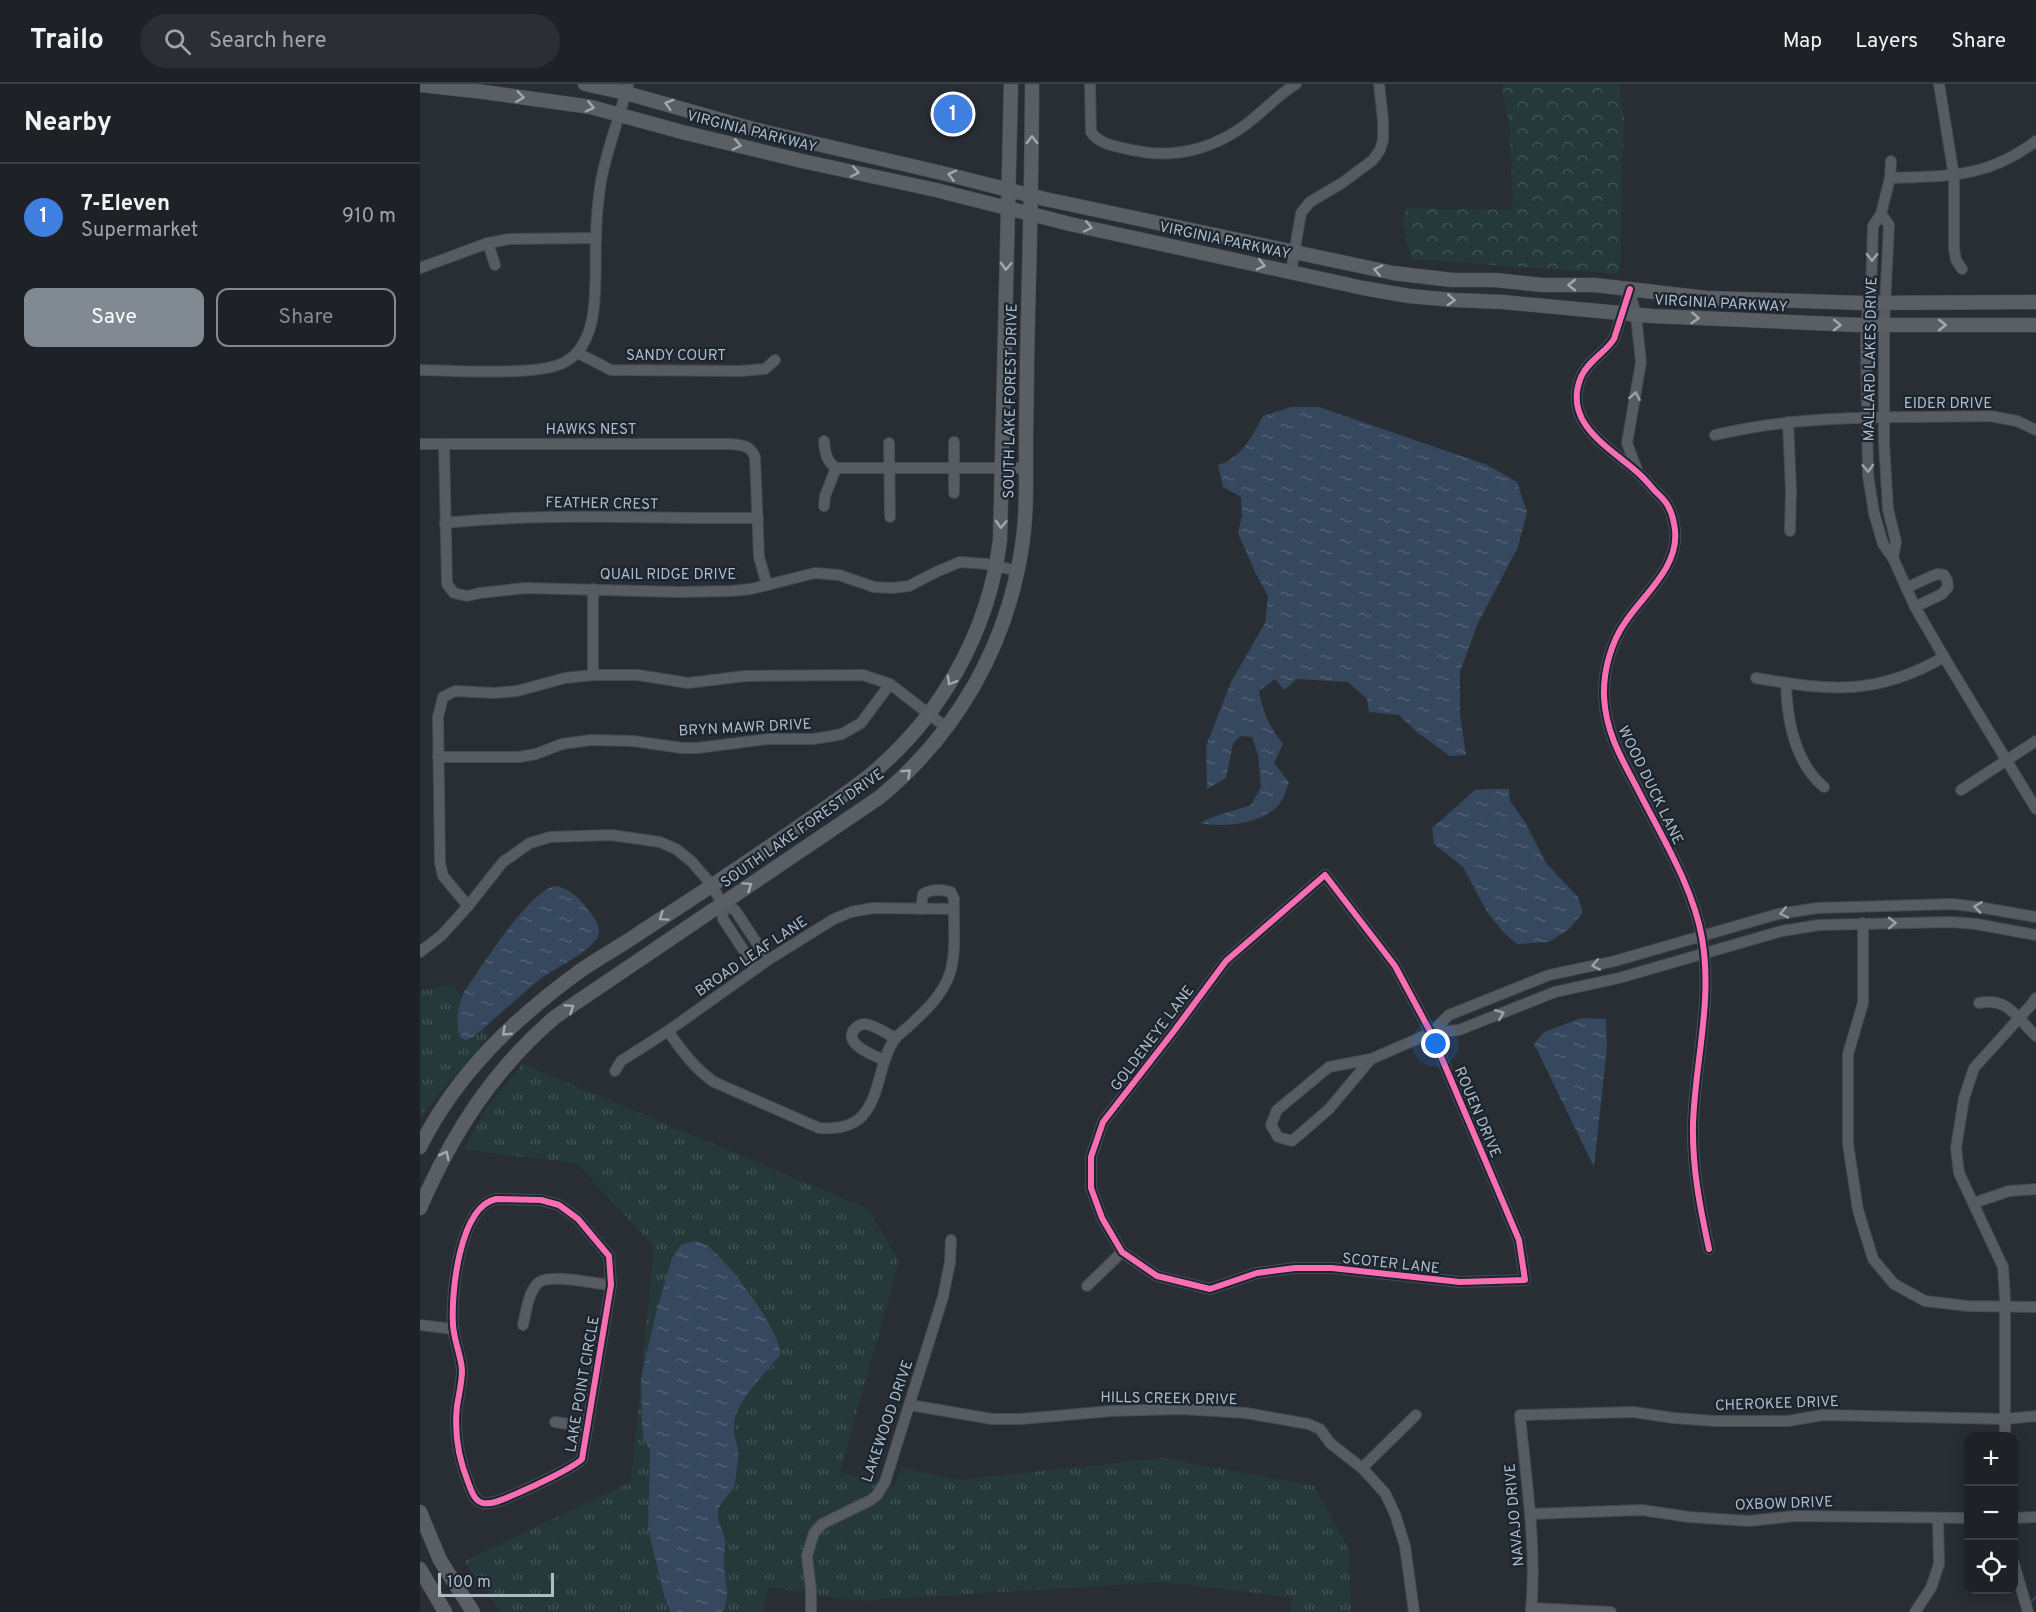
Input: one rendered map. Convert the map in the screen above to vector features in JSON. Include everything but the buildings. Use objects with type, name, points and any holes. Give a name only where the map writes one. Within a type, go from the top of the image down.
[{"type":"main road","name":"VIRGINIA PARKWAY","points":[[585,84],[627,88],[753,129],[1032,196],[1425,278],[1495,280],[1542,285],[1595,285],[1706,297],[1868,303],[2036,302]]},
{"type":"main road","name":"SOUTH LAKE FOREST DRIVE","points":[[420,1147],[443,1107],[492,1044],[515,1023],[582,970],[790,833],[869,776],[903,744],[954,677],[970,646],[987,602],[997,567],[1000,540],[1011,84]]},
{"type":"main road","name":"SOUTH LAKE FOREST DRIVE","points":[[420,1208],[458,1132],[492,1082],[517,1052],[555,1017],[880,797],[918,763],[947,728],[973,690],[1002,625],[1018,571],[1024,525],[1032,196],[1032,84]]},
{"type":"main road","name":"VIRGINIA PARKWAY","points":[[420,86],[552,100],[591,107],[712,140],[936,190],[1031,214],[1363,288],[1409,296],[1503,302],[1636,316],[1868,326],[2036,325]]},
{"type":"main road","points":[[802,161],[807,141]]},
{"type":"main road","points":[[420,1512],[440,1560],[473,1612]]},
{"type":"main road","points":[[420,1569],[446,1612]]},
{"type":"street","points":[[1090,84],[1091,132],[1095,138],[1104,143],[1157,154],[1180,153],[1218,141],[1244,126],[1273,100],[1296,84]]},
{"type":"street","points":[[1291,272],[1301,213],[1310,202],[1342,183],[1373,160],[1380,150],[1383,140],[1383,120],[1379,84]]},
{"type":"street","points":[[1939,84],[1954,176],[1954,249],[1956,260],[1962,269]]},
{"type":"street","points":[[420,370],[534,371],[564,363],[578,353],[590,328],[592,315],[601,182],[627,88]]},
{"type":"street","points":[[1890,178],[1954,176],[1995,164],[2022,151],[2036,141]]},
{"type":"street","name":"MALLARD LAKES DRIVE","points":[[1891,161],[1890,178],[1881,214],[1873,226],[1871,293],[1868,303],[1866,340],[1868,475],[1874,513],[1883,544],[1893,558],[1915,607],[2036,809]]},
{"type":"street","name":"MALLARD LAKES DRIVE","points":[[1881,214],[1888,225],[1884,303],[1884,418],[1888,509],[1896,542],[1893,558]]},
{"type":"street","points":[[420,268],[488,243],[509,238],[596,238]]},
{"type":"street","points":[[488,243],[495,265]]},
{"type":"street","name":"WOOD DUCK LANE","points":[[1630,289],[1610,346],[1587,366],[1579,385],[1578,405],[1580,414],[1594,437],[1638,473],[1667,504],[1675,532],[1674,548],[1664,572],[1625,622],[1614,641],[1605,678],[1604,698],[1612,741],[1678,867],[1702,936],[1707,990],[1693,1125],[1695,1170],[1709,1249]]},
{"type":"street","name":"WOOD DUCK LANE","points":[[1630,289],[1636,316],[1641,362],[1628,433],[1628,449],[1638,473]]},
{"type":"street","name":"SANDY COURT","points":[[578,353],[611,370],[753,370],[765,369],[775,360]]},
{"type":"street","name":"EIDER DRIVE","points":[[1715,435],[1752,426],[1828,418],[1990,416],[2017,421],[2036,430]]},
{"type":"street","points":[[1788,422],[1790,531]]},
{"type":"street","points":[[1599,441],[1614,445],[1628,433]]},
{"type":"street","points":[[824,441],[830,464],[836,468],[1026,468]]},
{"type":"street","points":[[954,442],[954,493]]},
{"type":"street","points":[[889,443],[890,517]]},
{"type":"street","name":"HAWKS NEST","points":[[420,444],[731,444],[747,446],[753,451],[755,457],[758,518]]},
{"type":"street","points":[[444,444],[445,523]]},
{"type":"street","points":[[824,506],[825,496],[836,468]]},
{"type":"street","name":"FEATHER CREST","points":[[445,523],[534,517],[758,518]]},
{"type":"street","points":[[758,518],[759,558],[767,585]]},
{"type":"street","name":"QUAIL RIDGE DRIVE","points":[[445,523],[447,585],[454,597],[525,588],[730,591],[751,589],[815,573],[838,575],[874,587],[892,588],[909,585],[960,562],[1018,571]]},
{"type":"street","points":[[1906,588],[1938,574],[1944,575],[1947,580],[1948,587],[1942,594],[1915,607]]},
{"type":"street","points":[[593,589],[593,675]]},
{"type":"street","points":[[1756,678],[1833,687],[1869,686],[1906,677],[1944,657]]},
{"type":"street","points":[[468,906],[443,876],[440,863],[438,717],[443,697],[454,691],[494,693],[517,691],[566,678],[593,675],[653,676],[688,683],[745,676],[851,674],[873,677],[890,684],[947,728]]},
{"type":"street","points":[[1786,683],[1793,737],[1808,770],[1824,787]]},
{"type":"street","name":"BRYN MAWR DRIVE","points":[[438,757],[519,757],[536,754],[562,744],[591,740],[633,741],[697,748],[768,739],[813,739],[832,736],[842,734],[861,723],[890,684]]},
{"type":"street","points":[[1960,790],[2036,741]]},
{"type":"street","points":[[420,952],[442,935],[503,862],[530,843],[550,837],[611,835],[660,842],[684,855],[712,885],[722,904],[723,919],[756,969]]},
{"type":"street","name":"ROUEN DRIVE","points":[[1325,875],[1395,966],[1431,1033],[1519,1240],[1525,1280]]},
{"type":"street","name":"GOLDENEYE LANE","points":[[1122,1252],[1102,1218],[1091,1188],[1091,1157],[1103,1122],[1226,961],[1325,875]]},
{"type":"street","points":[[668,1031],[688,1061],[714,1082],[819,1128],[832,1129],[848,1125],[860,1118],[867,1109],[884,1060],[896,1038],[935,1000],[950,973],[953,957],[954,909],[951,892],[934,890],[923,894],[921,909]]},
{"type":"street","points":[[722,904],[735,910],[768,960]]},
{"type":"street","points":[[1431,1033],[1449,1015],[1550,975],[1615,961],[1778,914],[1817,908],[1952,904],[1978,906],[2036,917]]},
{"type":"street","name":"BROAD LEAF LANE","points":[[615,1071],[621,1061],[668,1031],[768,960],[834,919],[851,912],[873,908],[954,909]]},
{"type":"street","points":[[1371,1059],[1329,1109],[1292,1142],[1278,1137],[1271,1125],[1276,1110],[1329,1067],[1371,1059],[1431,1033],[1459,1030],[1555,992],[1619,978],[1790,930],[1819,925],[1952,922],[2036,935]]},
{"type":"street","points":[[1863,923],[1863,1003],[1848,1054],[1848,1144],[1858,1210],[1873,1259],[1894,1284],[1925,1300],[1968,1306],[2036,1306]]},
{"type":"street","points":[[2005,1432],[2003,1267],[1959,1173],[1956,1148],[1964,1098],[1974,1068],[2036,998]]},
{"type":"street","points":[[1979,1003],[1992,1000],[2005,1005],[2036,1036]]},
{"type":"street","points":[[884,1060],[857,1046],[852,1039],[854,1031],[859,1025],[867,1025],[896,1038]]},
{"type":"street","points":[[1974,1203],[2008,1191],[2036,1189]]},
{"type":"street","name":"LAKE POINT CIRCLE","points":[[506,1199],[541,1200],[563,1207],[578,1219],[604,1249],[610,1260],[611,1286],[584,1454],[579,1462],[507,1498],[489,1504],[478,1501],[469,1485],[458,1449],[456,1421],[462,1371],[453,1329],[453,1291],[463,1244],[474,1215],[485,1203],[491,1200],[506,1199]]},
{"type":"street","name":"LAKEWOOD DRIVE","points":[[811,1612],[807,1556],[814,1533],[822,1524],[864,1505],[877,1495],[887,1476],[943,1297],[950,1262],[951,1240]]},
{"type":"street","points":[[1087,1286],[1122,1252]]},
{"type":"street","name":"SCOTER LANE","points":[[1122,1252],[1157,1276],[1210,1289],[1257,1273],[1295,1268],[1332,1268],[1460,1282],[1525,1280]]},
{"type":"street","points":[[524,1325],[534,1288],[544,1279],[611,1286]]},
{"type":"street","points":[[420,1325],[453,1329]]},
{"type":"street","name":"HILLS CREEK DRIVE","points":[[910,1405],[981,1418],[1003,1419],[1112,1410],[1215,1411],[1296,1421],[1320,1429],[1330,1443],[1362,1468],[1385,1493],[1398,1521],[1405,1546],[1414,1612]]},
{"type":"street","name":"CHEROKEE DRIVE","points":[[1520,1415],[1633,1412],[1714,1421],[1788,1421],[1823,1415],[2005,1419],[2036,1416]]},
{"type":"street","points":[[1362,1468],[1416,1415]]},
{"type":"street","name":"NAVAJO DRIVE","points":[[1520,1415],[1534,1582],[1531,1610]]},
{"type":"street","points":[[555,1422],[587,1427]]},
{"type":"street","name":"OXBOW DRIVE","points":[[1530,1514],[1642,1510],[1689,1517],[1749,1521],[1795,1516],[1964,1518]]},
{"type":"street","points":[[2018,1518],[2036,1517]]},
{"type":"street","points":[[1915,1612],[1930,1588],[1939,1564],[1938,1518]]},
{"type":"street","points":[[2018,1577],[2028,1611]]},
{"type":"street","points":[[1531,1610],[1611,1612]]},
{"type":"green space","points":[[1502,84],[1619,84],[1624,118],[1620,274],[1411,259],[1403,223],[1407,208],[1513,210],[1510,132]]},
{"type":"green space","points":[[453,984],[489,1036],[420,1117],[420,991]]},
{"type":"green space","points":[[523,1064],[868,1209],[899,1261],[840,1472],[894,1487],[902,1468],[958,1480],[1162,1458],[1314,1486],[1349,1550],[1351,1612],[1290,1612],[1292,1597],[1163,1582],[857,1601],[769,1587],[762,1612],[501,1612],[464,1561],[631,1482],[654,1246],[576,1163],[464,1150],[487,1107]]},
{"type":"water","points":[[1291,407],[1319,407],[1487,465],[1517,482],[1527,512],[1518,547],[1478,623],[1460,672],[1460,715],[1466,755],[1450,756],[1418,733],[1399,715],[1369,712],[1367,699],[1348,682],[1297,679],[1284,690],[1275,679],[1259,691],[1267,719],[1283,744],[1274,763],[1289,782],[1282,800],[1267,814],[1256,819],[1221,825],[1200,823],[1251,805],[1261,787],[1258,755],[1252,737],[1240,736],[1233,744],[1226,778],[1207,789],[1206,746],[1231,682],[1265,623],[1268,596],[1238,533],[1242,515],[1241,497],[1223,487],[1218,465],[1240,452],[1263,416]]},
{"type":"water","points":[[1509,789],[1510,801],[1525,822],[1546,863],[1578,897],[1583,913],[1569,929],[1549,942],[1517,944],[1502,931],[1486,910],[1463,867],[1434,844],[1432,828],[1475,790]]},
{"type":"water","points":[[554,886],[567,890],[582,902],[597,923],[598,937],[585,951],[540,979],[473,1037],[466,1040],[461,1038],[458,1015],[464,992],[518,917],[543,892]]},
{"type":"water","points":[[1581,1018],[1606,1019],[1607,1047],[1594,1167],[1534,1044],[1544,1032]]},
{"type":"water","points":[[696,1241],[718,1255],[740,1281],[772,1330],[780,1355],[746,1396],[736,1414],[734,1423],[738,1454],[735,1482],[732,1490],[720,1505],[718,1514],[725,1542],[724,1566],[727,1597],[723,1612],[671,1612],[664,1596],[648,1528],[650,1451],[642,1426],[641,1378],[672,1258],[681,1245]]},
{"type":"waterway","points":[[2030,1603],[2036,1597]]},
{"type":"cycle path","points":[[1630,289],[1614,339],[1588,366],[1581,377],[1577,393],[1578,408],[1591,432],[1640,474],[1665,502],[1671,512],[1675,527],[1675,543],[1666,568],[1626,621],[1612,647],[1605,677],[1604,697],[1605,710],[1615,743],[1683,880],[1698,919],[1702,938],[1706,985],[1705,1008],[1694,1101],[1693,1140],[1697,1187],[1709,1249]]},
{"type":"cycle path","points":[[1325,875],[1395,966],[1431,1033],[1519,1240],[1525,1280],[1460,1282],[1332,1268],[1295,1268],[1257,1273],[1210,1289],[1157,1276],[1122,1252],[1102,1218],[1091,1188],[1091,1157],[1103,1122],[1226,961],[1325,875]]},
{"type":"cycle path","points":[[496,1199],[541,1200],[559,1205],[578,1219],[609,1256],[611,1285],[582,1459],[533,1486],[501,1500],[483,1503],[473,1495],[459,1454],[456,1416],[462,1370],[454,1331],[453,1311],[456,1274],[466,1234],[473,1218],[483,1205],[496,1199]]},
{"type":"place","name":"7-Eleven","points":[[953,114]]}]
